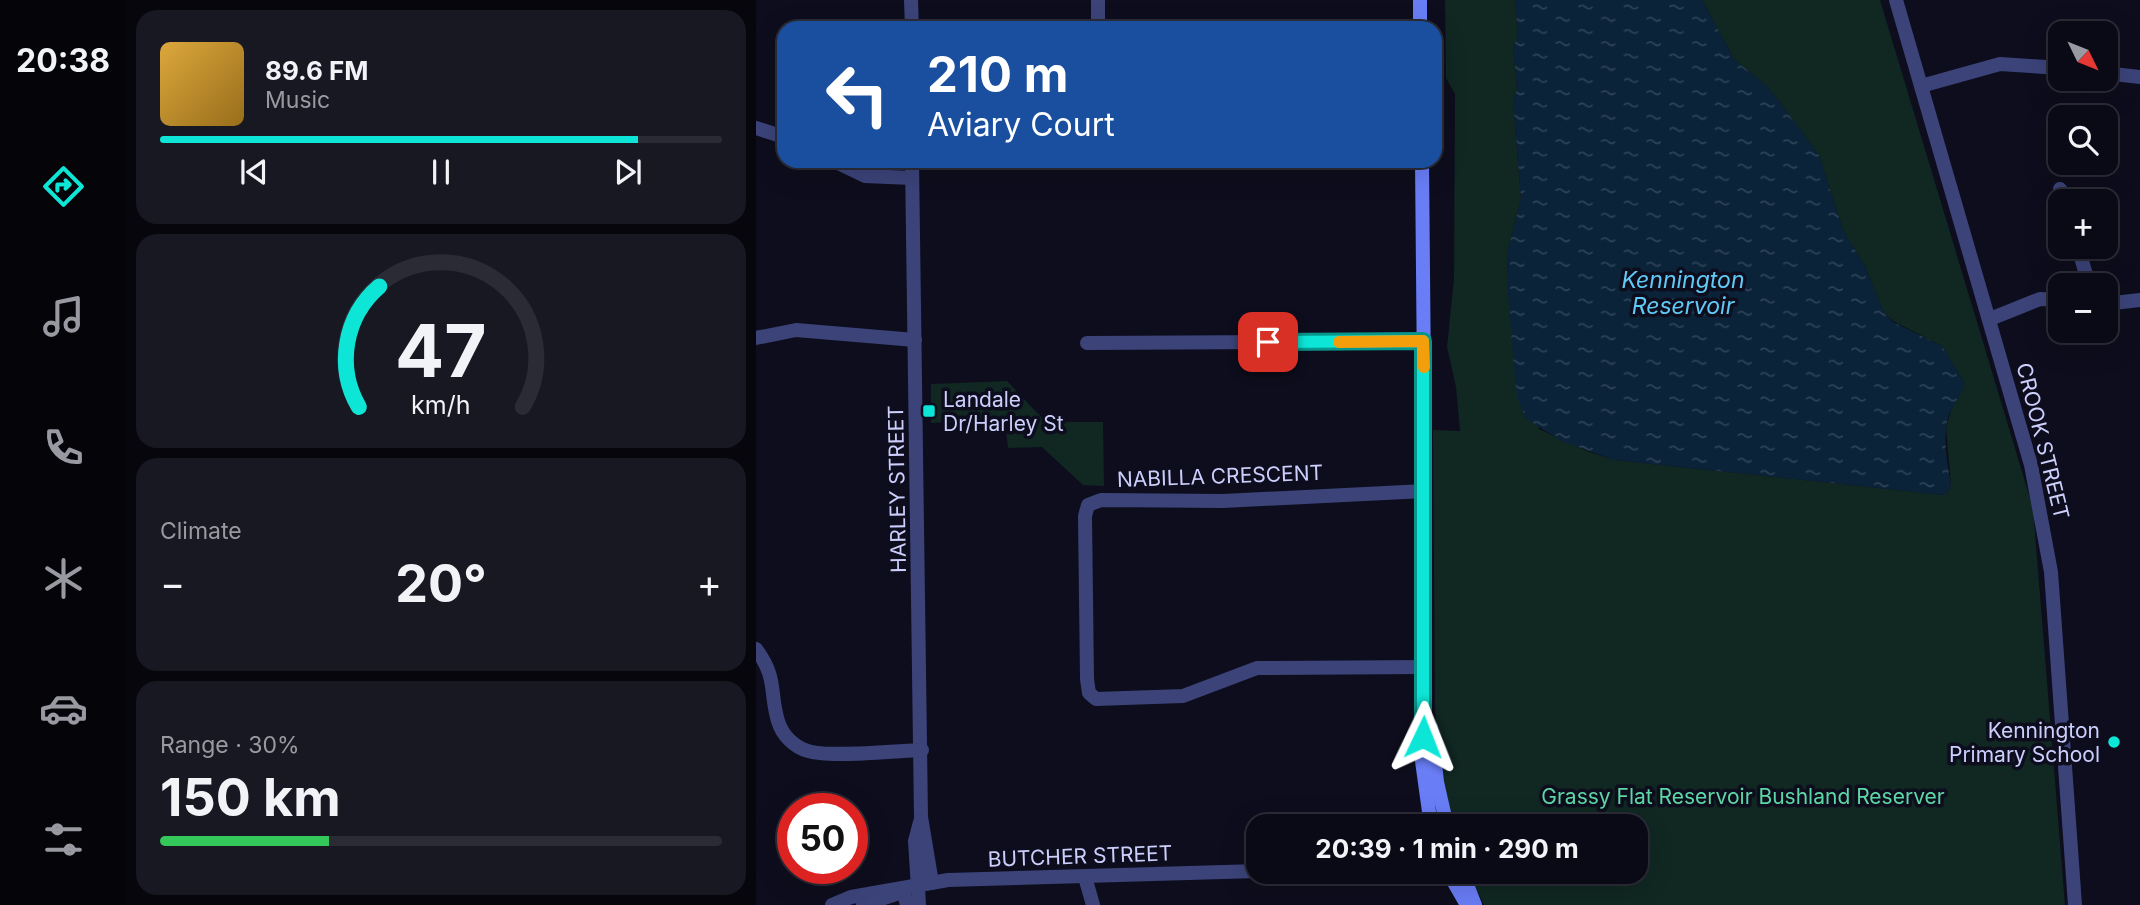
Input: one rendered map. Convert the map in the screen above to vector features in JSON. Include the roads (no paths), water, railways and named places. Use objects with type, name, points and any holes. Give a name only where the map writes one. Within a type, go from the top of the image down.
[{"type":"main road","points":[[1420,0],[1420,21]]},
{"type":"main road","points":[[1422,168],[1425,667],[1422,761],[1429,814]]},
{"type":"main road","points":[[1425,667],[1435,771],[1444,814]]},
{"type":"main road","points":[[1454,884],[1467,905]]},
{"type":"main road","points":[[1467,884],[1475,905]]},
{"type":"street","points":[[911,0],[912,21]]},
{"type":"street","points":[[1098,0],[1098,21]]},
{"type":"street","name":"CROOK STREET","points":[[1896,0],[2031,465],[2049,557],[2076,905]]},
{"type":"street","points":[[1921,86],[2000,64],[2048,67]]},
{"type":"street","points":[[2118,74],[2140,77]]},
{"type":"street","points":[[756,128],[777,135]]},
{"type":"street","points":[[848,168],[865,176],[912,178]]},
{"type":"street","name":"HARLEY STREET","points":[[912,168],[921,817],[932,883]]},
{"type":"street","points":[[1990,319],[2040,299],[2048,299]]},
{"type":"street","points":[[2118,303],[2140,300]]},
{"type":"street","points":[[756,338],[796,330],[915,340]]},
{"type":"street","points":[[1087,344],[1423,341]]},
{"type":"street","name":"NABILLA CRESCENT","points":[[1425,491],[1223,500],[1101,500],[1088,505],[1085,516],[1087,679],[1089,693],[1096,699],[1183,696],[1257,668],[1425,667]]},
{"type":"street","points":[[756,649],[774,684],[778,721],[789,740],[797,746],[818,753],[922,750]]},
{"type":"street","name":"HARLEY STREET","points":[[906,905],[921,817]]},
{"type":"street","name":"BUTCHER STREET","points":[[832,905],[851,897],[948,880],[1246,871]]},
{"type":"street","points":[[1085,877],[1093,905]]},
{"type":"street","name":"HARLEY STREET","points":[[910,888],[919,905]]},
{"type":"street","name":"BUTCHER STREET","points":[[863,905],[910,888]]},
{"type":"water","name":"Kennington Reservoir","points":[[1515,0],[1702,0],[1734,59],[1768,87],[1819,155],[1843,230],[1865,266],[1884,313],[1893,322],[1942,346],[1964,383],[1946,426],[1946,452],[1951,486],[1945,495],[1614,460],[1562,441],[1526,419],[1518,400],[1515,381],[1507,282],[1508,249],[1521,199],[1513,100],[1517,90],[1513,46],[1518,37]]},
{"type":"place","name":"Landale Dr/Harley St","points":[[929,411]]},
{"type":"place","name":"Kennington Primary School","points":[[2114,742]]},
{"type":"park label","name":"Grassy Flat Reservoir Bushland Reserver","points":[[1743,796]]}]
